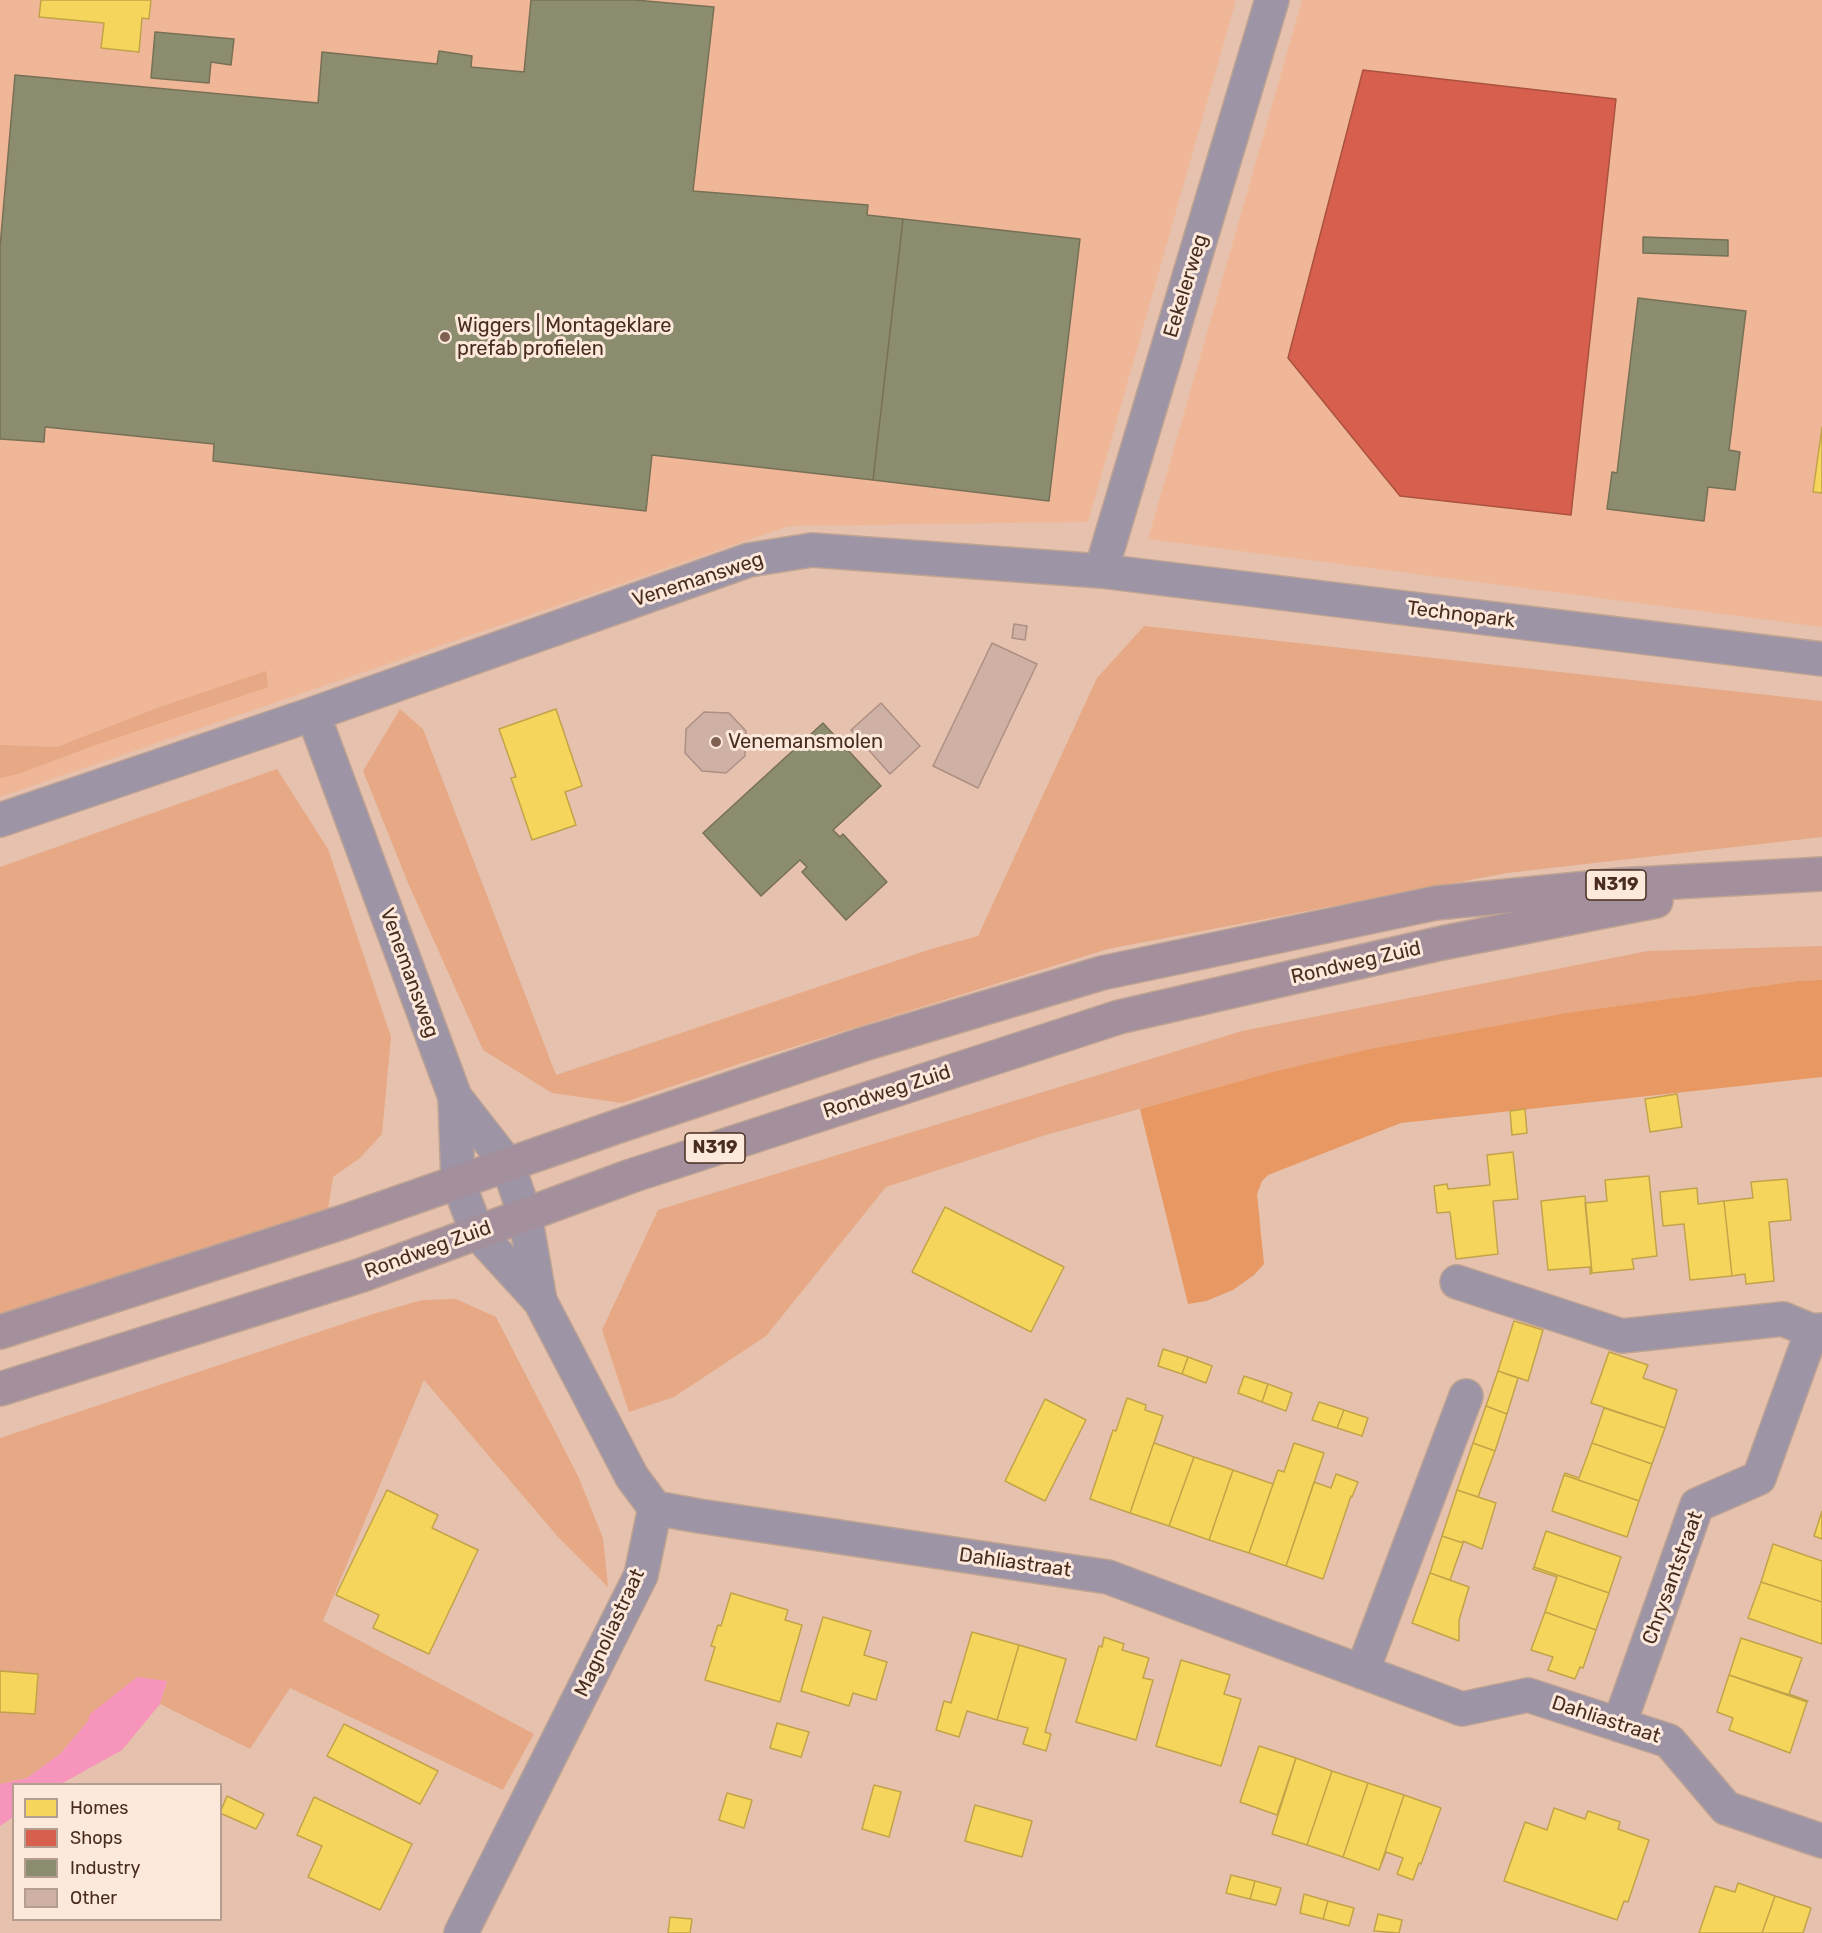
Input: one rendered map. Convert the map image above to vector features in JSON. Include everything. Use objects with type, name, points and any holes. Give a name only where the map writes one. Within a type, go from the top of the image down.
[{"type":"main road","name":"Rondweg Zuid","points":[[0,1332],[343,1222],[864,1044],[1102,973],[1436,903],[1618,885],[1810,875]]},
{"type":"main road","name":"Rondweg Zuid","points":[[0,1389],[362,1275],[631,1176],[1119,1017],[1453,941],[1623,907],[1810,875]]},
{"type":"street","name":"Eekelerweg","points":[[1101,571],[1272,0]]},
{"type":"street","name":"Venemansweg","points":[[0,820],[313,714],[749,560],[812,550],[1101,571]]},
{"type":"street","name":"Technopark","points":[[1101,571],[1822,659]]},
{"type":"street","name":"Venemansweg","points":[[313,714],[455,1097],[508,1165],[525,1215]]},
{"type":"street","name":"Venemansweg","points":[[455,1097],[458,1182],[477,1232]]},
{"type":"street","points":[[525,1215],[540,1301]]},
{"type":"street","points":[[477,1232],[540,1301],[632,1477],[655,1508]]},
{"type":"street","name":"Chrysantstraat","points":[[1456,1282],[1622,1336],[1783,1319],[1817,1330],[1759,1478],[1697,1505],[1620,1725]]},
{"type":"street","points":[[1362,1672],[1466,1396]]},
{"type":"street","name":"Dahliastraat","points":[[655,1508],[1108,1577],[1462,1709],[1528,1695],[1669,1741],[1726,1808],[1822,1841]]},
{"type":"street","name":"Magnoliastraat","points":[[461,1933],[641,1575],[655,1508]]},
{"type":"shaded area","points":[[0,0],[1236,0],[1088,522],[789,526],[0,797]]},
{"type":"shaded area","points":[[1302,0],[1822,0],[1822,627],[1148,539]]},
{"type":"shaded area","points":[[1144,626],[1822,701],[1822,837],[1507,873],[1108,949],[745,1062],[622,1103],[552,1093],[483,1050],[408,883],[363,771],[400,709],[423,729],[556,1075],[931,949],[978,936],[1097,678]]},
{"type":"shaded area","points":[[266,671],[268,687],[18,774],[0,778],[0,745],[57,747],[157,708]]},
{"type":"shaded area","points":[[277,769],[328,849],[391,1037],[382,1134],[360,1158],[333,1177],[328,1209],[161,1271],[0,1325],[0,867]]},
{"type":"shaded area","points":[[1822,946],[1822,980],[1798,981],[1566,1013],[1369,1049],[1272,1072],[1046,1135],[886,1187],[766,1336],[674,1397],[629,1412],[602,1330],[658,1210],[1242,1031],[1648,951]]},
{"type":"shaded area","points":[[1822,980],[1822,1077],[1401,1123],[1268,1175],[1262,1181],[1257,1194],[1264,1264],[1254,1275],[1233,1290],[1206,1301],[1188,1304],[1140,1109],[1272,1072],[1369,1049],[1566,1013],[1798,981]]},
{"type":"shaded area","points":[[456,1299],[496,1317],[578,1476],[603,1538],[608,1587],[559,1538],[424,1380],[323,1621],[534,1734],[503,1790],[290,1688],[250,1749],[160,1704],[167,1682],[88,1721],[61,1753],[27,1778],[0,1784],[0,1438],[373,1314],[422,1300]]},
{"type":"shaded area","points":[[137,1677],[167,1681],[160,1704],[122,1750],[63,1783],[12,1783],[12,1818],[0,1826],[0,1784],[27,1778],[61,1753],[88,1721],[90,1714]]},
{"type":"building: Homes","points":[[41,0],[151,0],[149,19],[142,18],[139,52],[101,48],[104,23],[39,17]]},
{"type":"building: Homes","points":[[1822,427],[1822,493],[1813,492]]},
{"type":"building: Homes","points":[[556,709],[582,786],[565,792],[576,825],[532,840],[511,778],[516,777],[499,729]]},
{"type":"building: Homes","points":[[1677,1094],[1682,1127],[1650,1132],[1645,1099]]},
{"type":"building: Homes","points":[[1525,1109],[1527,1133],[1512,1135],[1510,1111]]},
{"type":"building: Homes","points":[[1513,1152],[1518,1199],[1493,1201],[1498,1254],[1456,1259],[1450,1212],[1437,1213],[1434,1186],[1447,1184],[1448,1189],[1490,1185],[1487,1155]]},
{"type":"building: Homes","points":[[1649,1176],[1657,1256],[1632,1259],[1634,1269],[1592,1273],[1585,1203],[1607,1201],[1605,1180]]},
{"type":"building: Homes","points":[[1787,1179],[1791,1220],[1769,1222],[1774,1281],[1746,1284],[1745,1274],[1732,1276],[1724,1201],[1753,1198],[1751,1182]]},
{"type":"building: Homes","points":[[1697,1188],[1698,1204],[1724,1201],[1732,1276],[1690,1280],[1684,1224],[1663,1226],[1660,1192]]},
{"type":"building: Homes","points":[[1585,1196],[1592,1273],[1590,1274],[1590,1267],[1548,1270],[1541,1201]]},
{"type":"building: Homes","points":[[945,1207],[1064,1267],[1031,1332],[912,1272]]},
{"type":"building: Homes","points":[[1514,1321],[1543,1330],[1528,1381],[1498,1371]]},
{"type":"building: Homes","points":[[1163,1349],[1188,1357],[1182,1374],[1158,1366]]},
{"type":"building: Homes","points":[[1609,1352],[1648,1365],[1643,1378],[1677,1390],[1665,1428],[1591,1403]]},
{"type":"building: Homes","points":[[1188,1357],[1212,1366],[1206,1383],[1182,1374]]},
{"type":"building: Homes","points":[[1498,1371],[1518,1378],[1507,1414],[1486,1406]]},
{"type":"building: Homes","points":[[1244,1376],[1268,1384],[1262,1402],[1238,1393]]},
{"type":"building: Homes","points":[[1268,1384],[1292,1393],[1286,1411],[1262,1402]]},
{"type":"building: Homes","points":[[1127,1398],[1146,1405],[1145,1410],[1163,1416],[1130,1513],[1090,1499],[1113,1430],[1116,1431]]},
{"type":"building: Homes","points":[[1045,1399],[1086,1420],[1045,1501],[1005,1481]]},
{"type":"building: Homes","points":[[1319,1402],[1344,1410],[1337,1428],[1312,1420]]},
{"type":"building: Homes","points":[[1486,1406],[1507,1414],[1495,1451],[1473,1443]]},
{"type":"building: Homes","points":[[1604,1408],[1665,1428],[1652,1464],[1592,1443]]},
{"type":"building: Homes","points":[[1344,1410],[1368,1418],[1362,1436],[1337,1428]]},
{"type":"building: Homes","points":[[1163,1416],[1154,1443],[1194,1457],[1169,1526],[1130,1513]]},
{"type":"building: Homes","points":[[1294,1443],[1324,1453],[1286,1566],[1249,1553],[1278,1470],[1284,1472]]},
{"type":"building: Homes","points":[[1473,1443],[1495,1451],[1478,1497],[1457,1490]]},
{"type":"building: Homes","points":[[1592,1443],[1652,1464],[1639,1501],[1564,1475],[1565,1473],[1579,1478]]},
{"type":"building: Homes","points":[[1194,1457],[1233,1470],[1209,1540],[1169,1526]]},
{"type":"building: Homes","points":[[1233,1470],[1273,1484],[1249,1553],[1209,1540]]},
{"type":"building: Homes","points":[[1336,1474],[1358,1482],[1351,1496],[1323,1579],[1286,1566],[1314,1482],[1331,1488]]},
{"type":"building: Homes","points":[[1564,1475],[1639,1501],[1627,1537],[1552,1511]]},
{"type":"building: Homes","points":[[387,1490],[438,1515],[432,1528],[478,1550],[429,1654],[373,1628],[379,1615],[336,1595]]},
{"type":"building: Homes","points":[[1457,1490],[1496,1503],[1482,1549],[1442,1536]]},
{"type":"building: Homes","points":[[1822,1511],[1822,1539],[1814,1536]]},
{"type":"building: Homes","points":[[1546,1531],[1621,1557],[1609,1593],[1534,1567]]},
{"type":"building: Homes","points":[[1442,1536],[1463,1543],[1450,1580],[1430,1573]]},
{"type":"building: Homes","points":[[1773,1544],[1822,1561],[1822,1602],[1761,1582]]},
{"type":"building: Homes","points":[[1534,1567],[1609,1593],[1596,1630],[1545,1612],[1557,1577],[1533,1569]]},
{"type":"building: Homes","points":[[1430,1573],[1469,1587],[1459,1620],[1459,1641],[1412,1623]]},
{"type":"building: Homes","points":[[1761,1582],[1822,1602],[1822,1644],[1748,1618]]},
{"type":"building: Homes","points":[[731,1593],[788,1610],[785,1620],[802,1625],[780,1702],[705,1680],[715,1647],[711,1646],[718,1625],[721,1626]]},
{"type":"building: Homes","points":[[1545,1612],[1596,1630],[1583,1668],[1580,1667],[1575,1679],[1548,1670],[1553,1657],[1531,1650]]},
{"type":"building: Homes","points":[[823,1617],[871,1631],[864,1655],[887,1662],[876,1700],[853,1693],[849,1706],[801,1691]]},
{"type":"building: Homes","points":[[972,1632],[1019,1645],[997,1720],[967,1711],[959,1737],[936,1730],[944,1701],[951,1703]]},
{"type":"building: Homes","points":[[1104,1637],[1124,1644],[1122,1650],[1149,1658],[1143,1678],[1153,1680],[1136,1740],[1076,1722],[1099,1646],[1102,1647]]},
{"type":"building: Homes","points":[[1741,1638],[1802,1658],[1789,1694],[1808,1701],[1729,1675]]},
{"type":"building: Homes","points":[[1019,1645],[1066,1659],[1045,1732],[1051,1734],[1046,1751],[1023,1744],[1028,1728],[997,1720]]},
{"type":"building: Homes","points":[[1181,1660],[1230,1675],[1224,1694],[1241,1699],[1221,1766],[1156,1746]]},
{"type":"building: Homes","points":[[0,1671],[38,1674],[35,1714],[0,1712]]},
{"type":"building: Homes","points":[[1729,1675],[1807,1702],[1790,1753],[1729,1730],[1733,1718],[1717,1712]]},
{"type":"building: Homes","points":[[777,1723],[809,1732],[801,1757],[770,1748]]},
{"type":"building: Homes","points":[[344,1724],[438,1771],[420,1804],[327,1756]]},
{"type":"building: Homes","points":[[1259,1746],[1296,1758],[1277,1815],[1240,1802]]},
{"type":"building: Homes","points":[[1296,1758],[1332,1771],[1307,1845],[1272,1834]]},
{"type":"building: Homes","points":[[1332,1771],[1368,1783],[1343,1857],[1307,1845]]},
{"type":"building: Homes","points":[[1368,1783],[1404,1795],[1379,1870],[1343,1857]]},
{"type":"building: Homes","points":[[874,1785],[901,1792],[889,1837],[862,1829]]},
{"type":"building: Homes","points":[[727,1793],[752,1800],[744,1828],[719,1820]]},
{"type":"building: Homes","points":[[1404,1795],[1441,1808],[1413,1880],[1397,1874],[1403,1858],[1386,1852],[1379,1870]]},
{"type":"building: Homes","points":[[227,1796],[264,1814],[256,1829],[222,1814]]},
{"type":"building: Homes","points":[[314,1797],[412,1844],[380,1910],[308,1877],[322,1846],[297,1835]]},
{"type":"building: Homes","points":[[975,1805],[1032,1821],[1022,1857],[965,1841]]},
{"type":"building: Homes","points":[[1554,1808],[1585,1819],[1588,1811],[1620,1822],[1618,1829],[1649,1840],[1628,1902],[1624,1901],[1617,1920],[1504,1881],[1525,1822],[1547,1830]]},
{"type":"building: Homes","points":[[1231,1875],[1255,1881],[1250,1899],[1226,1893]]},
{"type":"building: Homes","points":[[1255,1881],[1281,1888],[1276,1905],[1250,1899]]},
{"type":"building: Homes","points":[[1738,1883],[1775,1896],[1762,1933],[1699,1933],[1715,1886],[1735,1892]]},
{"type":"building: Homes","points":[[1304,1894],[1328,1901],[1323,1919],[1300,1913]]},
{"type":"building: Homes","points":[[1775,1896],[1811,1908],[1803,1933],[1762,1933]]},
{"type":"building: Homes","points":[[1328,1901],[1354,1908],[1349,1926],[1323,1919]]},
{"type":"building: Homes","points":[[1378,1914],[1402,1920],[1399,1933],[1374,1931]]},
{"type":"building: Homes","points":[[670,1917],[692,1919],[690,1933],[668,1933]]},
{"type":"building: Shops","points":[[1363,70],[1616,99],[1571,515],[1400,496],[1288,358]]},
{"type":"building: Industry","name":"Wiggers | Montageklare prefab profielen","points":[[531,0],[635,0],[714,7],[693,191],[868,205],[867,215],[903,219],[873,480],[652,455],[646,511],[213,461],[214,444],[45,427],[44,442],[0,439],[0,247],[15,75],[318,103],[322,52],[437,64],[439,51],[472,56],[471,67],[524,72]]},
{"type":"building: Industry","points":[[155,32],[234,39],[231,65],[211,62],[209,83],[151,78]]},
{"type":"building: Industry","points":[[903,219],[1080,239],[1049,501],[873,480]]},
{"type":"building: Industry","points":[[1643,237],[1728,240],[1728,256],[1643,253]]},
{"type":"building: Industry","points":[[1638,298],[1746,311],[1729,450],[1740,452],[1735,490],[1708,487],[1704,521],[1607,509],[1612,472],[1617,473]]},
{"type":"building: Industry","points":[[823,723],[881,786],[833,830],[840,837],[843,834],[887,882],[846,920],[802,872],[807,867],[800,860],[761,896],[703,833]]},
{"type":"building: Other","points":[[1014,624],[1027,626],[1025,640],[1012,638]]},
{"type":"building: Other","points":[[992,643],[1037,664],[978,788],[933,766]]},
{"type":"building: Other","points":[[881,703],[920,746],[890,774],[851,730]]},
{"type":"building: Other","name":"Venemansmolen","points":[[704,712],[729,713],[746,731],[745,756],[726,773],[702,771],[685,753],[686,729]]},
{"type":"place","name":"Wiggers | Montageklare prefab profielen","points":[[445,337]]},
{"type":"place","name":"Venemansmolen","points":[[716,742]]}]
